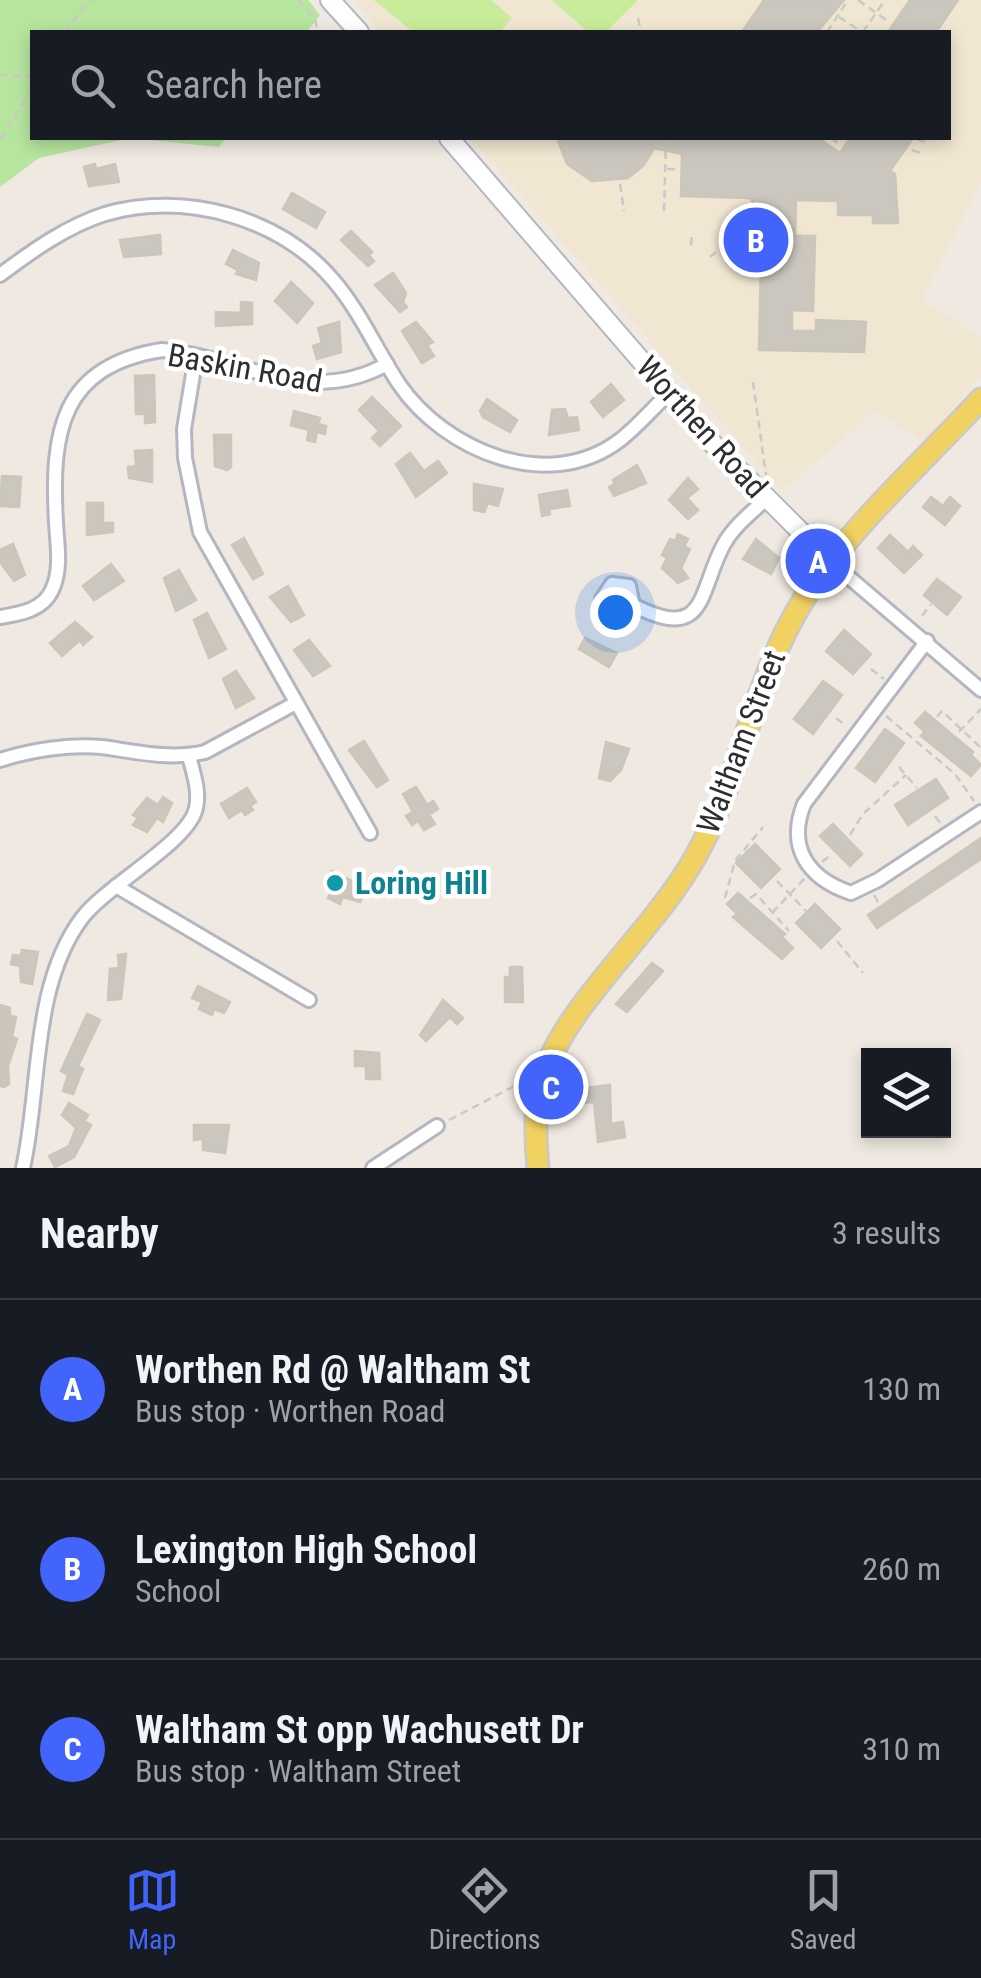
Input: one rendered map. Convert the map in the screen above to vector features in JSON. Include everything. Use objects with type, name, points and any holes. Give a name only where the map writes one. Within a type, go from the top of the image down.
[{"type":"main road","points":[[330,0],[357,30]]},
{"type":"main road","name":"Worthen Road","points":[[451,140],[670,394],[831,562]]},
{"type":"main road","name":"Waltham Street","points":[[538,1168],[536,1116],[545,1070],[568,1028],[654,920],[695,858],[723,803],[753,701],[774,649],[831,562],[981,398]]},
{"type":"street","points":[[0,275],[73,228],[104,215],[154,205],[223,214],[266,228],[316,262],[358,314],[415,404],[442,430],[491,457],[521,462],[568,461],[602,450],[619,441],[670,394]]},
{"type":"street","name":"Baskin Road","points":[[0,617],[39,606],[52,591],[59,562],[54,462],[57,433],[81,388],[100,372],[142,353],[162,350],[317,384],[362,378],[387,364]]},
{"type":"street","points":[[196,356],[184,429],[184,458],[200,532],[370,833]]},
{"type":"street","points":[[633,605],[666,618],[681,618],[694,612],[710,586],[725,542],[766,498]]},
{"type":"street","name":"Worthen Road","points":[[831,562],[981,690]]},
{"type":"street","points":[[927,641],[804,804],[795,826],[796,846],[814,869],[851,893],[878,880],[978,806]]},
{"type":"street","points":[[0,760],[36,752],[98,747],[144,755],[189,756],[204,752],[294,704]]},
{"type":"street","points":[[22,1168],[39,1056],[64,950],[82,917],[178,837],[190,822],[196,808],[196,783],[189,756]]},
{"type":"street","points":[[116,886],[309,1000]]},
{"type":"street","points":[[372,1168],[438,1126]]},
{"type":"path","points":[[66,30],[91,0]]},
{"type":"path","points":[[298,0],[315,19],[318,30]]},
{"type":"path","points":[[829,30],[848,0]]},
{"type":"path","points":[[858,0],[889,22]]},
{"type":"path","points":[[864,30],[885,0]]},
{"type":"path","points":[[838,16],[860,30]]},
{"type":"path","points":[[638,18],[641,30]]},
{"type":"path","points":[[0,75],[30,76]]},
{"type":"path","points":[[0,139],[30,92]]},
{"type":"path","points":[[664,212],[666,140]]},
{"type":"path","points":[[833,140],[838,144]]},
{"type":"path","points":[[920,140],[926,142]]},
{"type":"path","points":[[912,150],[921,153]]},
{"type":"path","points":[[665,169],[676,170]]},
{"type":"path","points":[[620,184],[624,211]]},
{"type":"path","points":[[691,246],[692,236]]},
{"type":"path","points":[[710,256],[716,252]]},
{"type":"path","points":[[753,382],[766,477]]},
{"type":"path","points":[[922,616],[931,604]]},
{"type":"path","points":[[871,670],[894,686]]},
{"type":"path","points":[[960,730],[981,709]]},
{"type":"path","points":[[886,711],[884,714],[955,774],[978,806]]},
{"type":"path","points":[[937,717],[942,711],[980,747],[978,750]]},
{"type":"path","points":[[899,767],[917,788]]},
{"type":"path","points":[[850,835],[863,814],[906,774]]},
{"type":"path","points":[[725,898],[735,860],[763,827]]},
{"type":"path","points":[[773,912],[832,854]]},
{"type":"path","points":[[777,881],[806,911]]},
{"type":"path","points":[[750,898],[756,894],[790,931]]},
{"type":"path","points":[[837,941],[863,973]]},
{"type":"path","points":[[438,1126],[545,1070]]},
{"type":"shaded area","points":[[354,0],[981,0],[981,181],[922,299],[981,338],[981,376],[924,442],[875,411],[782,491],[473,140],[951,140],[951,30],[379,30]]},
{"type":"green space","points":[[0,0],[308,0],[320,15],[309,30],[30,30],[30,140],[121,140],[39,158],[0,187]]},
{"type":"green space","points":[[374,0],[491,0],[512,18],[502,30],[411,30]]},
{"type":"green space","points":[[552,0],[638,0],[608,30],[586,30]]},
{"type":"green space","points":[[150,140],[224,140],[219,147]]},
{"type":"building","points":[[764,0],[844,0],[819,30],[743,30]]},
{"type":"building","points":[[910,0],[958,0],[937,30],[889,30]]},
{"type":"building","points":[[558,140],[821,140],[840,153],[849,140],[912,140],[890,171],[895,174],[898,223],[873,223],[873,215],[838,215],[838,201],[796,200],[795,236],[815,236],[813,311],[792,310],[792,331],[816,331],[816,320],[866,322],[864,352],[759,350],[762,214],[750,198],[681,196],[682,154],[654,148],[644,165],[628,178],[592,181],[567,164]]},
{"type":"building","points":[[95,164],[96,169],[115,164],[119,182],[89,186],[84,167]]},
{"type":"building","points":[[292,193],[325,212],[316,228],[283,209]]},
{"type":"building","points":[[351,231],[372,252],[369,255],[374,261],[368,266],[341,240]]},
{"type":"building","points":[[160,235],[161,254],[124,257],[120,240]]},
{"type":"building","points":[[233,250],[259,263],[256,280],[236,274],[238,270],[226,264]]},
{"type":"building","points":[[393,273],[406,293],[403,302],[407,307],[400,312],[375,285]]},
{"type":"building","points":[[291,282],[313,303],[297,323],[275,301]]},
{"type":"building","points":[[241,302],[252,303],[252,324],[216,326],[216,312],[241,313]]},
{"type":"building","points":[[339,322],[341,352],[317,359],[313,346],[322,343],[318,328]]},
{"type":"building","points":[[416,322],[433,342],[427,345],[434,356],[422,363],[402,331]]},
{"type":"building","points":[[154,375],[155,422],[145,423],[145,414],[136,414],[135,376]]},
{"type":"building","points":[[611,384],[624,400],[603,417],[591,402]]},
{"type":"building","points":[[372,397],[401,426],[380,446],[372,438],[379,431],[359,410]]},
{"type":"building","points":[[487,399],[517,420],[510,432],[483,417],[480,411]]},
{"type":"building","points":[[565,409],[568,418],[577,417],[579,430],[549,435],[552,410]]},
{"type":"building","points":[[294,411],[320,418],[318,424],[326,426],[325,434],[317,432],[315,442],[307,440],[309,430],[291,425]]},
{"type":"building","points":[[214,435],[231,435],[231,467],[227,470],[215,466]]},
{"type":"building","points":[[152,450],[152,482],[129,478],[128,467],[136,466],[135,451]]},
{"type":"building","points":[[410,453],[424,471],[438,461],[447,473],[416,497],[396,464]]},
{"type":"building","points":[[637,465],[646,483],[614,496],[609,487],[615,484],[613,480]]},
{"type":"building","points":[[2,476],[21,477],[19,507],[0,506]]},
{"type":"building","points":[[688,478],[698,489],[687,498],[698,510],[688,519],[669,500]]},
{"type":"building","points":[[474,484],[503,489],[498,506],[488,503],[484,512],[474,510]]},
{"type":"building","points":[[567,490],[570,506],[549,509],[550,514],[542,516],[539,495]]},
{"type":"building","points":[[931,497],[943,506],[950,497],[960,506],[945,525],[923,507]]},
{"type":"building","points":[[87,503],[103,503],[103,523],[113,523],[113,532],[87,535]]},
{"type":"building","points":[[678,534],[688,539],[684,546],[690,549],[681,568],[688,578],[678,583],[662,568],[667,558],[662,555],[670,539],[675,541]]},
{"type":"building","points":[[890,535],[908,552],[913,546],[922,555],[904,573],[878,548]]},
{"type":"building","points":[[244,538],[263,574],[253,579],[232,545]]},
{"type":"building","points":[[756,539],[779,558],[771,574],[743,559]]},
{"type":"building","points":[[13,544],[25,575],[14,581],[0,562],[0,550]]},
{"type":"building","points":[[111,564],[124,581],[94,600],[83,586]]},
{"type":"building","points":[[179,570],[196,600],[176,611],[164,578]]},
{"type":"building","points":[[937,579],[961,597],[947,615],[924,595]]},
{"type":"building","points":[[288,586],[304,615],[291,622],[270,597]]},
{"type":"building","points":[[207,613],[226,649],[209,658],[194,620]]},
{"type":"building","points":[[75,622],[92,637],[83,645],[80,640],[62,656],[50,643]]},
{"type":"building","points":[[844,630],[871,654],[853,674],[826,651]]},
{"type":"building","points":[[585,638],[617,653],[609,667],[579,649]]},
{"type":"building","points":[[309,640],[330,666],[313,676],[294,650]]},
{"type":"building","points":[[236,671],[254,698],[236,708],[223,679]]},
{"type":"building","points":[[823,681],[842,695],[813,734],[794,719]]},
{"type":"building","points":[[925,712],[973,752],[971,755],[981,765],[971,776],[921,736],[925,732],[915,723]]},
{"type":"building","points":[[885,729],[904,743],[875,782],[856,768]]},
{"type":"building","points":[[364,741],[388,780],[377,787],[349,750]]},
{"type":"building","points":[[606,742],[629,749],[621,770],[610,781],[599,778]]},
{"type":"building","points":[[936,779],[948,798],[908,825],[895,805]]},
{"type":"building","points":[[416,787],[427,805],[433,801],[438,809],[429,815],[435,824],[424,830],[418,821],[412,825],[406,816],[413,812],[403,794]]},
{"type":"building","points":[[247,788],[256,802],[250,806],[253,810],[245,815],[242,810],[229,818],[221,804]]},
{"type":"building","points":[[163,797],[172,803],[163,822],[157,818],[147,832],[133,825],[138,818],[133,815],[147,798],[158,805]]},
{"type":"building","points":[[833,824],[862,854],[850,866],[820,836]]},
{"type":"building","points":[[981,838],[981,859],[877,928],[868,915]]},
{"type":"building","points":[[755,844],[780,869],[761,888],[736,863]]},
{"type":"building","points":[[332,871],[367,888],[360,902],[343,897],[340,904],[328,898],[332,891],[325,887]]},
{"type":"building","points":[[738,893],[785,934],[782,937],[793,948],[782,959],[733,917],[737,914],[727,904]]},
{"type":"building","points":[[815,904],[840,929],[821,948],[796,923]]},
{"type":"building","points":[[22,950],[38,952],[32,984],[21,982],[20,966],[11,964],[13,955],[21,956]]},
{"type":"building","points":[[126,954],[121,999],[108,1000],[110,969],[119,968],[118,955]]},
{"type":"building","points":[[652,963],[663,971],[627,1012],[616,1004]]},
{"type":"building","points":[[510,967],[522,967],[523,1002],[505,1002],[505,977],[510,977]]},
{"type":"building","points":[[198,986],[230,1002],[224,1013],[214,1009],[212,1015],[199,1009],[202,1002],[192,998]]},
{"type":"building","points":[[443,1000],[463,1018],[457,1024],[450,1017],[426,1041],[420,1035]]},
{"type":"building","points":[[0,1005],[10,1008],[10,1016],[16,1017],[12,1037],[17,1039],[8,1066],[9,1084],[4,1087],[0,1086]]},
{"type":"building","points":[[87,1014],[100,1020],[78,1066],[83,1069],[73,1094],[63,1091],[68,1075],[61,1071]]},
{"type":"building","points":[[355,1051],[379,1053],[380,1079],[366,1079],[366,1066],[355,1066]]},
{"type":"building","points":[[610,1085],[611,1124],[623,1122],[625,1137],[598,1142],[594,1102],[579,1103],[577,1089]]},
{"type":"building","points":[[69,1103],[88,1115],[84,1121],[91,1125],[74,1157],[55,1167],[49,1156],[69,1146],[76,1128],[62,1115]]},
{"type":"building","points":[[194,1125],[229,1125],[225,1153],[203,1150],[203,1139],[194,1140]]},
{"type":"place","name":"Lexington High School","points":[[756,240]]},
{"type":"place","name":"Worthen Rd @ Waltham St","points":[[818,561]]},
{"type":"place","name":"Loring Hill","points":[[335,883]]},
{"type":"place","name":"Waltham St opp Wachusett Dr","points":[[551,1087]]}]
